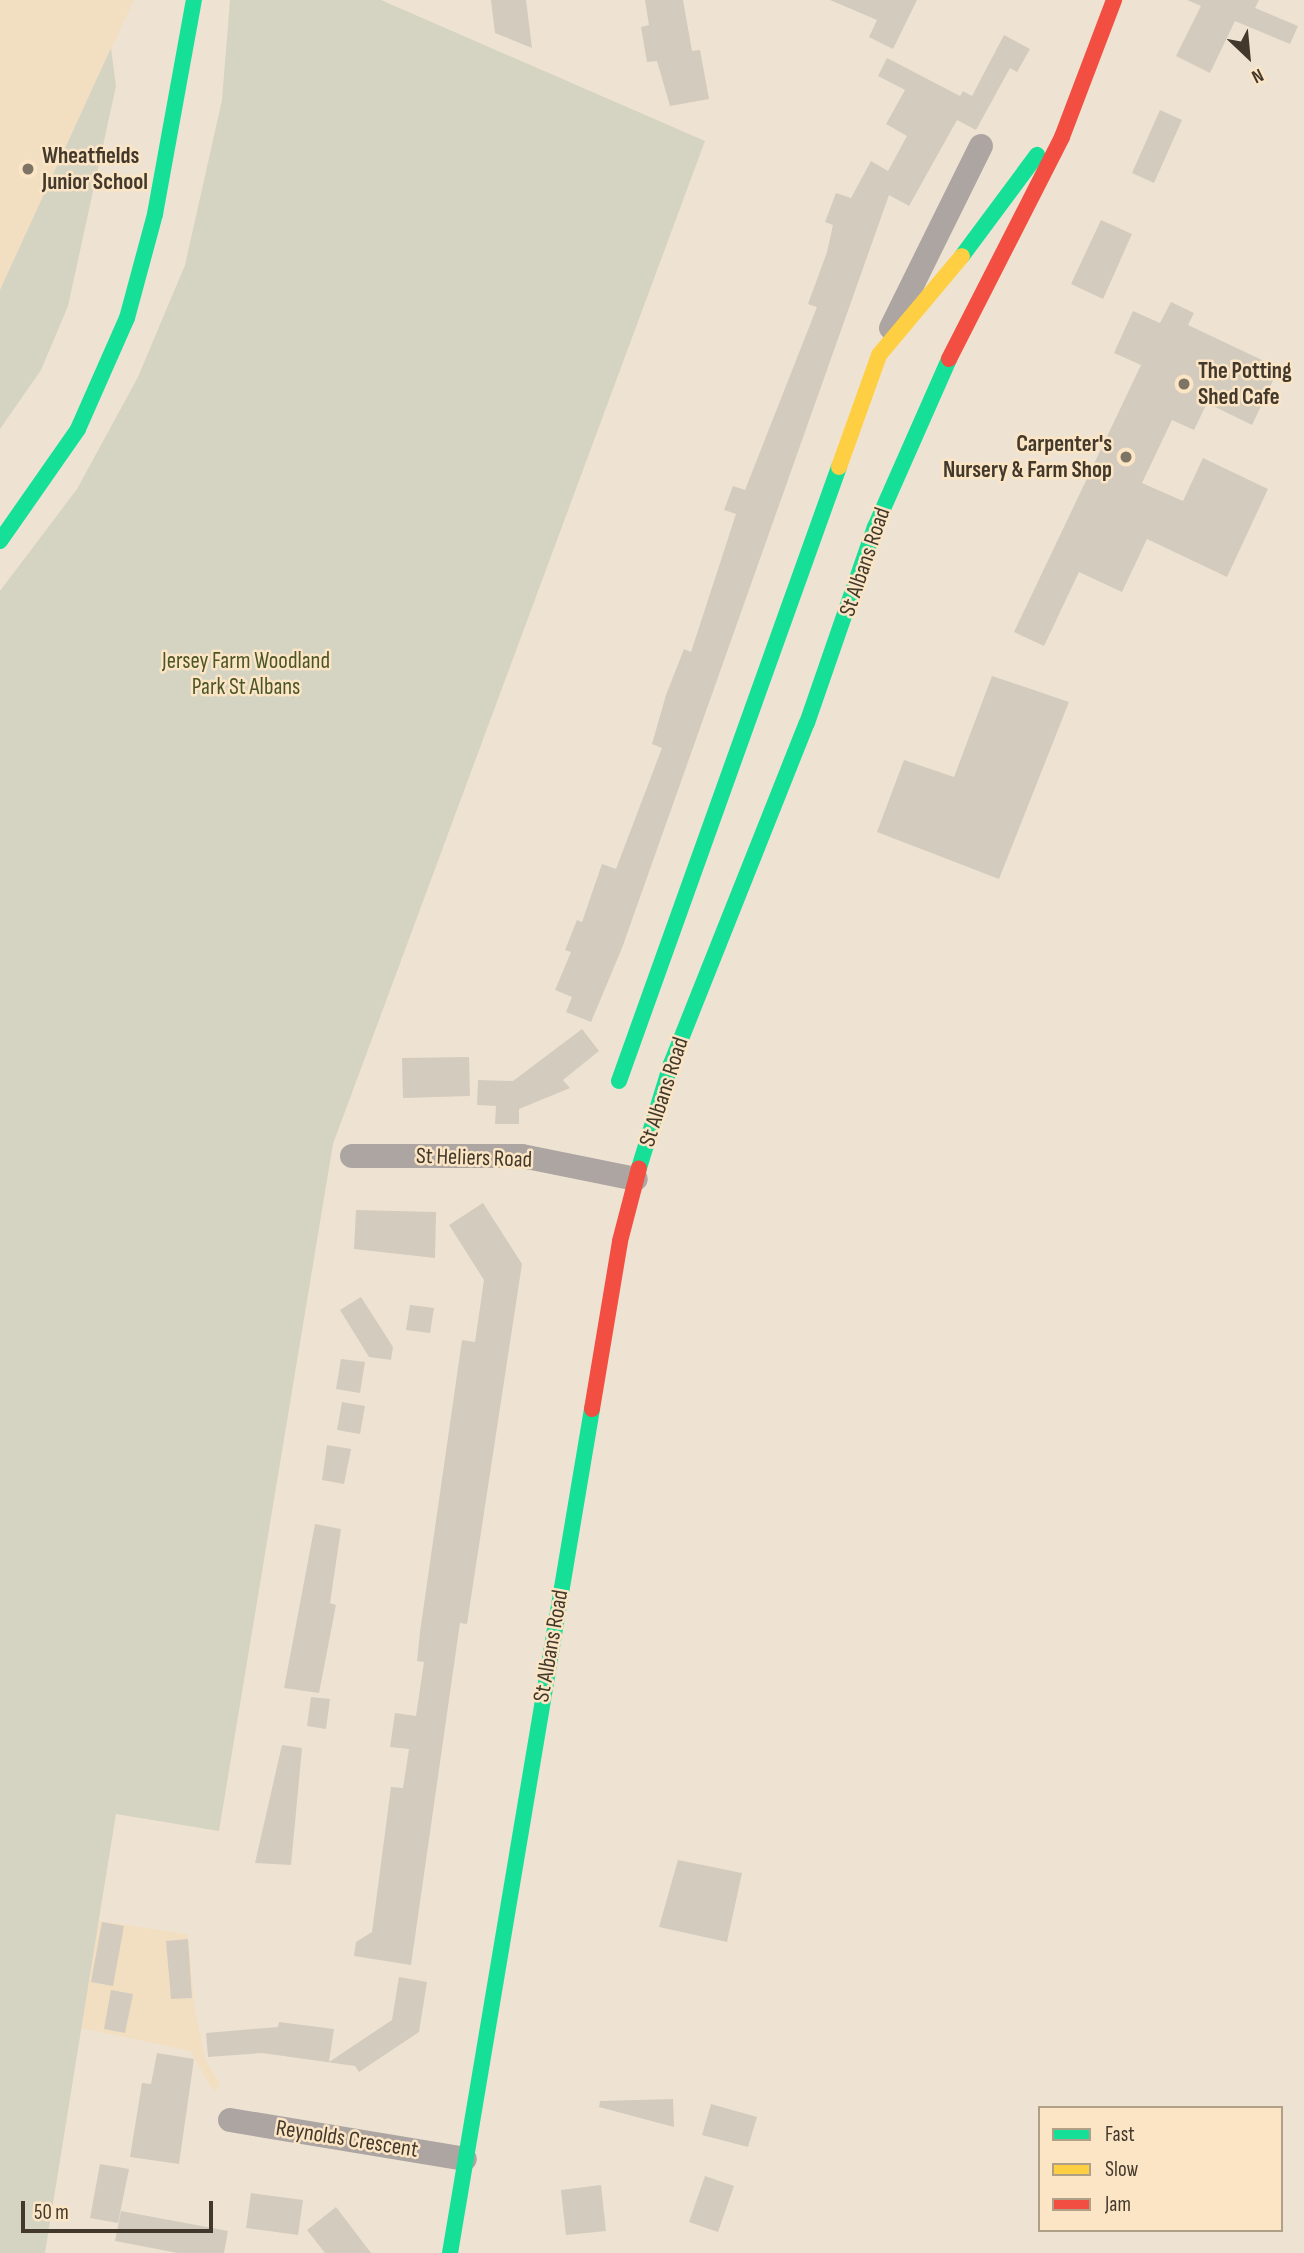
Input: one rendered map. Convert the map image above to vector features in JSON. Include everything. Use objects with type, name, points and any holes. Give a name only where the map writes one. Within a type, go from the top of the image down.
[{"type":"main road","points":[[0,541],[72,439],[106,375],[127,318],[155,214],[194,0]]},
{"type":"main road","name":"St Albans Road","points":[[450,2253],[620,1241],[636,1179],[671,1064],[811,711],[875,527],[965,321],[1062,137],[1114,0]]},
{"type":"main road","points":[[619,1081],[879,355],[954,267],[1024,167],[1062,137]]},
{"type":"street","points":[[879,355],[981,146]]},
{"type":"street","name":"St Heliers Road","points":[[352,1156],[522,1156],[636,1179]]},
{"type":"street","name":"Reynolds Crescent","points":[[230,2120],[465,2159]]},
{"type":"shaded area","name":"Wheatfields Junior School","points":[[0,0],[134,0],[0,290]]},
{"type":"shaded area","points":[[99,1921],[188,1934],[195,2010],[206,2061],[220,2084],[214,2092],[190,2051],[81,2028]]},
{"type":"green space","name":"Jersey Farm Woodland Park St Albans","points":[[230,0],[381,0],[705,141],[333,1144],[219,1831],[116,1814],[45,2253],[0,2253],[0,591],[77,489],[138,377],[185,265],[222,100]]},
{"type":"green space","points":[[111,48],[116,86],[68,306],[41,370],[0,429],[0,290]]},
{"type":"building","points":[[491,0],[526,0],[532,48],[495,33]]},
{"type":"building","points":[[645,0],[683,0],[692,51],[700,50],[709,99],[670,106],[657,61],[647,62],[641,27],[649,25]]},
{"type":"building","points":[[830,0],[917,0],[893,49],[869,37],[877,20]]},
{"type":"building","points":[[1187,0],[1259,0],[1255,8],[1298,26],[1290,44],[1235,21],[1210,73],[1176,56],[1201,6]]},
{"type":"building","points":[[1004,35],[1030,49],[1017,72],[1010,68],[976,130],[957,120],[909,206],[889,195],[622,948],[591,1022],[566,1012],[572,997],[555,990],[571,952],[565,950],[577,920],[582,922],[602,864],[616,869],[662,748],[652,744],[666,695],[684,649],[691,652],[736,514],[724,510],[733,486],[745,490],[817,307],[808,304],[827,252],[833,225],[825,222],[836,193],[851,198],[871,161],[888,171],[907,136],[886,124],[905,90],[878,76],[887,58],[960,96],[963,91],[972,96]]},
{"type":"building","points":[[1160,110],[1182,120],[1154,183],[1132,173]]},
{"type":"building","points":[[1101,220],[1132,234],[1103,299],[1071,284]]},
{"type":"building","name":"Carpenter's Nursery & Farm Shop","points":[[1171,302],[1194,313],[1188,325],[1279,368],[1252,425],[1207,403],[1194,430],[1172,420],[1142,483],[1183,501],[1203,458],[1268,489],[1227,577],[1147,539],[1122,592],[1079,572],[1044,646],[1014,632],[1141,365],[1114,353],[1133,311],[1160,323]]},
{"type":"building","points":[[992,676],[1069,702],[999,879],[877,832],[904,760],[954,777]]},
{"type":"building","points":[[582,1029],[599,1051],[563,1080],[570,1088],[519,1109],[519,1124],[495,1124],[496,1106],[477,1105],[478,1080],[513,1081]]},
{"type":"building","points":[[469,1057],[470,1096],[403,1098],[402,1058]]},
{"type":"building","points":[[483,1203],[522,1264],[467,1624],[460,1623],[411,1965],[354,1956],[356,1942],[372,1932],[391,1787],[403,1788],[409,1749],[390,1747],[395,1713],[416,1716],[424,1662],[417,1661],[420,1632],[462,1340],[475,1342],[484,1280],[449,1225]]},
{"type":"building","points":[[356,1210],[436,1212],[435,1258],[354,1249]]},
{"type":"building","points":[[361,1297],[393,1347],[391,1360],[369,1357],[340,1310]]},
{"type":"building","points":[[410,1305],[434,1308],[430,1333],[406,1330]]},
{"type":"building","points":[[341,1359],[365,1362],[360,1393],[336,1389]]},
{"type":"building","points":[[342,1402],[365,1406],[360,1434],[337,1430]]},
{"type":"building","points":[[327,1445],[351,1449],[344,1484],[322,1480]]},
{"type":"building","points":[[315,1524],[341,1529],[330,1603],[336,1605],[319,1693],[284,1688]]},
{"type":"building","points":[[311,1697],[330,1699],[326,1729],[307,1726]]},
{"type":"building","points":[[282,1745],[302,1748],[291,1865],[255,1863]]},
{"type":"building","points":[[678,1860],[742,1873],[727,1942],[659,1927]]},
{"type":"building","points":[[102,1922],[124,1926],[113,1986],[91,1982]]},
{"type":"building","points":[[188,1939],[192,1998],[171,1999],[166,1941]]},
{"type":"building","points":[[399,1977],[427,1982],[419,2032],[359,2072],[355,2066],[262,2053],[208,2057],[206,2033],[278,2027],[279,2022],[334,2029],[329,2062],[392,2020]]},
{"type":"building","points":[[111,1990],[133,1994],[125,2033],[104,2029]]},
{"type":"building","points":[[157,2053],[194,2059],[179,2164],[130,2157],[142,2083],[151,2084]]},
{"type":"building","points":[[673,2099],[674,2127],[599,2107],[600,2101]]},
{"type":"building","points":[[711,2104],[757,2117],[748,2147],[702,2135]]},
{"type":"building","points":[[100,2164],[129,2169],[118,2223],[90,2218]]},
{"type":"building","points":[[705,2176],[734,2186],[718,2232],[689,2222]]},
{"type":"building","points":[[601,2185],[606,2231],[566,2235],[561,2190]]},
{"type":"building","points":[[251,2193],[303,2200],[298,2235],[246,2228]]},
{"type":"building","points":[[336,2207],[371,2253],[325,2253],[307,2230]]},
{"type":"building","points":[[121,2211],[228,2231],[224,2253],[178,2253],[115,2241]]},
{"type":"traffic: fast","points":[[0,541],[78,429],[127,318],[155,214],[194,0]]},
{"type":"traffic: fast","points":[[962,256],[1037,155]]},
{"type":"traffic: fast","points":[[639,1168],[671,1064],[807,723],[875,527],[949,359]]},
{"type":"traffic: fast","points":[[619,1081],[839,467]]},
{"type":"traffic: fast","points":[[450,2253],[592,1409]]},
{"type":"traffic: slow","points":[[839,467],[879,355],[962,256]]},
{"type":"traffic: jam","points":[[949,359],[1062,137],[1114,0]]},
{"type":"traffic: jam","points":[[592,1409],[620,1241],[639,1168]]},
{"type":"place","name":"Wheatfields Junior School","points":[[28,169]]},
{"type":"place","name":"The Potting Shed Cafe","points":[[1184,384]]},
{"type":"place","name":"Carpenter's Nursery & Farm Shop","points":[[1126,457]]}]
